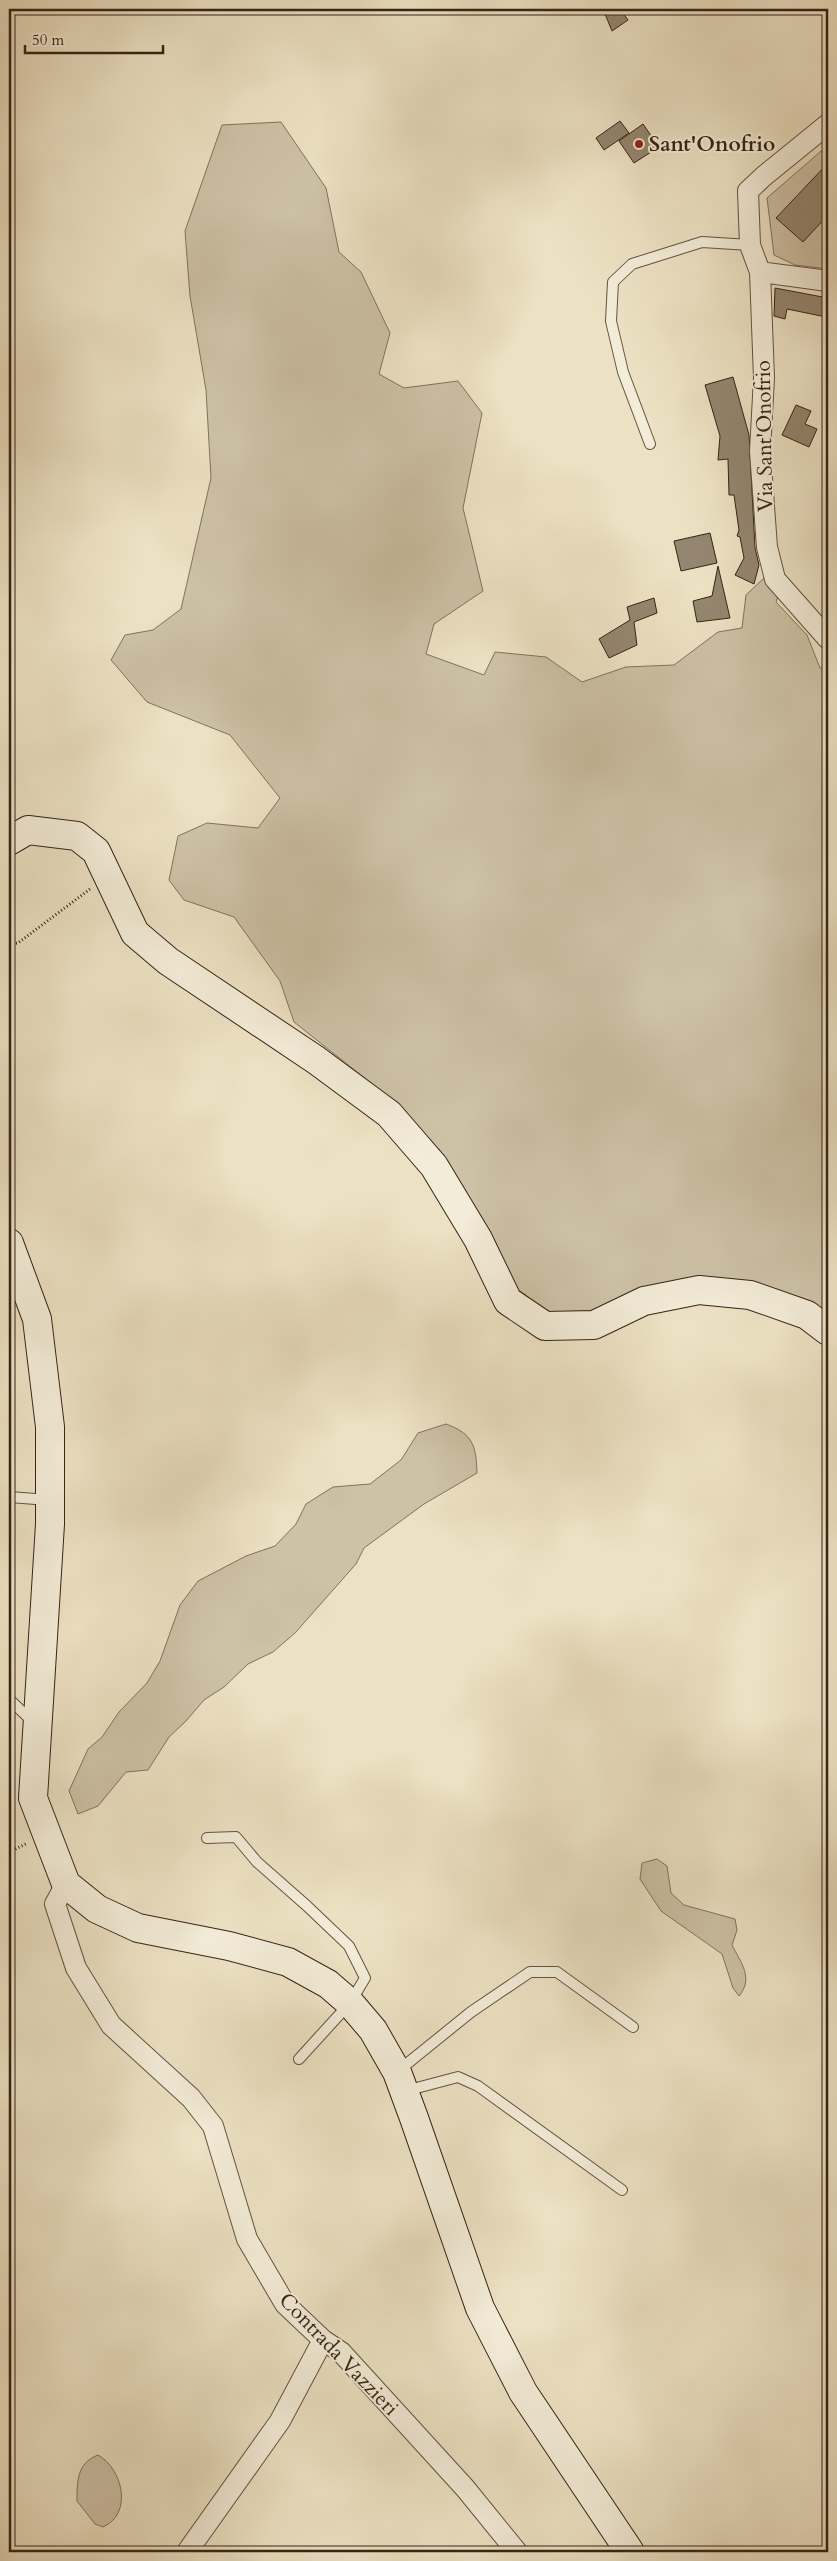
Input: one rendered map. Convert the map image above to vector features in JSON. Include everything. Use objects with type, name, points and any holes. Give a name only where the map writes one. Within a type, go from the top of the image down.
[{"type":"street","name":"Via Sant'Onofrio","points":[[828,124],[748,191],[750,245],[760,272],[764,378],[760,451],[768,547],[775,579],[828,639]]},
{"type":"street","points":[[760,272],[828,281]]},
{"type":"street","points":[[9,840],[28,830],[77,836],[96,851],[135,933],[168,961],[299,1049],[390,1114],[434,1166],[478,1239],[508,1301],[545,1326],[594,1325],[644,1301],[699,1290],[750,1295],[807,1315],[828,1331]]},
{"type":"street","points":[[9,1243],[37,1319],[50,1427],[50,1500],[33,1798],[66,1884],[97,1909],[138,1928],[229,1946],[288,1962],[328,1984],[350,2003],[373,2030],[400,2081],[480,2308],[523,2392],[630,2552]]},
{"type":"street","name":"Contrada Vazzieri","points":[[66,1884],[56,1904],[76,1968],[112,2025],[191,2098],[213,2126],[247,2239],[285,2304],[323,2340],[341,2352],[465,2488],[517,2552]]},
{"type":"street","points":[[187,2552],[280,2421],[323,2340]]},
{"type":"lane","points":[[650,444],[623,372],[611,321],[613,282],[632,264],[702,242],[750,245]]},
{"type":"lane","points":[[9,1497],[50,1500]]},
{"type":"lane","points":[[9,1699],[38,1726]]},
{"type":"lane","points":[[207,1838],[236,1837],[257,1862],[349,1946],[365,1978],[350,2003],[299,2059]]},
{"type":"lane","points":[[400,2081],[471,2012],[530,1972],[557,1972],[633,2027]]},
{"type":"lane","points":[[400,2081],[458,2077],[478,2086],[622,2190]]},
{"type":"path","points":[[9,944],[18,943],[107,876]]},
{"type":"shaded area","points":[[281,122],[326,188],[339,252],[361,272],[390,333],[379,374],[404,388],[458,381],[482,413],[463,508],[483,591],[434,624],[426,654],[484,675],[495,652],[546,657],[582,682],[626,667],[674,665],[718,632],[742,628],[746,595],[764,578],[778,596],[776,602],[807,635],[820,668],[828,667],[828,1314],[816,1304],[765,1286],[696,1277],[639,1288],[592,1311],[548,1312],[512,1285],[443,1154],[401,1107],[294,1022],[280,981],[234,917],[184,900],[169,880],[178,836],[207,823],[258,828],[280,798],[230,735],[147,702],[111,660],[125,635],[153,630],[181,609],[211,478],[206,390],[190,296],[185,231],[222,125]]},
{"type":"shaded area","points":[[828,145],[828,269],[795,265],[774,255],[767,198]]},
{"type":"shaded area","points":[[446,1424],[462,1432],[471,1442],[476,1455],[477,1473],[424,1504],[364,1548],[356,1564],[295,1633],[273,1652],[248,1664],[224,1687],[204,1700],[169,1737],[148,1770],[126,1772],[98,1806],[78,1814],[69,1791],[88,1749],[102,1737],[119,1712],[147,1683],[160,1661],[180,1605],[198,1581],[246,1556],[275,1546],[296,1524],[306,1504],[333,1487],[370,1484],[401,1460],[418,1433]]},
{"type":"shaded area","points":[[657,1859],[667,1866],[671,1893],[684,1905],[735,1919],[737,1930],[732,1945],[742,1964],[746,1977],[746,1983],[739,1996],[733,1988],[722,1954],[661,1911],[640,1879],[642,1863]]},
{"type":"shaded area","points":[[98,2455],[114,2470],[121,2491],[121,2502],[118,2512],[112,2521],[103,2527],[95,2524],[77,2501],[77,2486],[82,2468],[91,2458]]},
{"type":"building","points":[[603,9],[620,9],[628,20],[612,31]]},
{"type":"building","points":[[620,121],[629,133],[604,150],[596,138]]},
{"type":"building","name":"Sant'Onofrio","points":[[643,124],[659,147],[634,163],[619,141]]},
{"type":"building","points":[[828,163],[828,215],[803,242],[776,218]]},
{"type":"building","points":[[775,288],[828,298],[826,317],[787,309],[785,319],[774,316]]},
{"type":"building","points":[[733,377],[749,435],[755,548],[759,565],[754,584],[735,575],[744,558],[740,537],[737,536],[739,530],[734,495],[729,495],[728,459],[718,460],[720,436],[705,385]]},
{"type":"building","points":[[796,405],[811,411],[805,424],[817,429],[809,447],[782,435]]},
{"type":"building","points":[[710,533],[717,563],[681,571],[674,541]]},
{"type":"building","points":[[718,566],[730,618],[697,622],[693,601],[712,596]]},
{"type":"building","points":[[654,598],[657,613],[634,622],[637,645],[609,658],[599,639],[630,620],[627,607]]},
{"type":"place","name":"Sant'Onofrio","points":[[639,144]]}]
